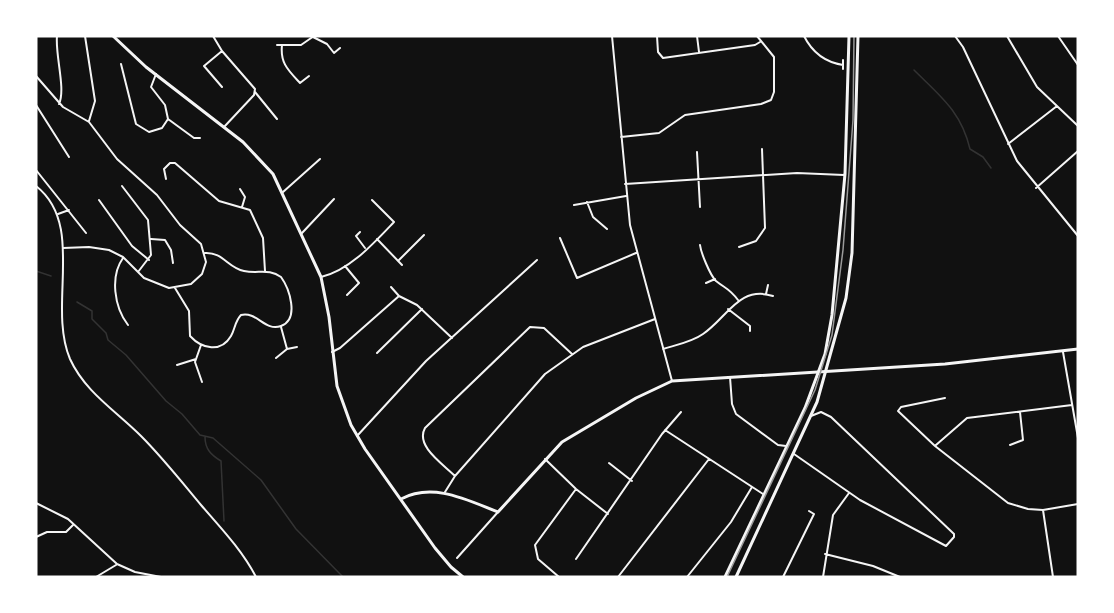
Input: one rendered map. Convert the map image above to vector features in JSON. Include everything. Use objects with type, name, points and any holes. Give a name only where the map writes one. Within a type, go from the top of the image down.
[{"type":"main road","points":[[113,36],[260,158],[283,192],[321,277],[340,396],[357,436],[445,562],[463,577]]},
{"type":"main road","points":[[725,577],[788,445],[819,372],[832,315],[845,174],[849,36]]},
{"type":"main road","points":[[736,577],[811,416],[828,372],[846,298],[852,253],[858,36]]},
{"type":"main road","points":[[401,500],[412,495],[445,493],[498,512],[544,459],[562,442],[636,398],[672,381],[945,364],[1078,349]]},
{"type":"street","points":[[57,36],[56,59],[62,95],[59,104]]},
{"type":"street","points":[[85,36],[95,101],[88,122]]},
{"type":"street","points":[[213,36],[222,51],[277,119]]},
{"type":"street","points":[[612,36],[626,196],[636,253],[672,381]]},
{"type":"street","points":[[657,36],[658,52],[661,57],[755,45],[761,41]]},
{"type":"street","points":[[697,36],[699,52]]},
{"type":"street","points":[[621,137],[659,133],[685,115],[761,104],[771,100],[774,92],[774,57],[757,36]]},
{"type":"street","points":[[804,36],[819,55],[833,64],[843,67],[843,60]]},
{"type":"street","points":[[955,36],[963,47],[1008,144],[1036,188],[1078,236]]},
{"type":"street","points":[[1006,36],[1035,84],[1078,126]]},
{"type":"street","points":[[1058,36],[1078,66]]},
{"type":"street","points":[[277,45],[302,45],[313,37],[327,44],[334,53],[340,48]]},
{"type":"street","points":[[282,45],[281,59],[287,69],[300,83],[309,76]]},
{"type":"street","points":[[222,51],[204,66],[222,87]]},
{"type":"street","points":[[121,64],[136,124],[145,130],[154,132],[162,128],[168,119]]},
{"type":"street","points":[[156,74],[151,87],[165,105],[168,119],[194,138],[200,138]]},
{"type":"street","points":[[36,76],[59,104],[88,122],[109,150],[157,195],[180,225],[201,244],[206,262],[202,274],[191,284],[175,288],[155,284],[123,257],[98,247],[63,248]]},
{"type":"street","points":[[224,127],[255,92]]},
{"type":"street","points":[[36,105],[69,157]]},
{"type":"street","points":[[1008,144],[1057,106]]},
{"type":"street","points":[[739,247],[756,241],[765,230],[762,149]]},
{"type":"street","points":[[1036,188],[1078,151]]},
{"type":"street","points":[[698,152],[700,207]]},
{"type":"street","points":[[283,192],[320,159]]},
{"type":"street","points":[[166,179],[164,169],[170,163],[176,163],[219,201],[242,207],[253,214],[259,224],[265,245],[265,271]]},
{"type":"street","points":[[36,170],[86,233]]},
{"type":"street","points":[[625,184],[763,174],[845,174]]},
{"type":"street","points":[[36,186],[51,202],[58,214],[63,248],[63,333],[76,371],[94,393],[160,457],[239,550],[256,577]]},
{"type":"street","points":[[122,186],[146,214],[152,239],[149,260],[138,272]]},
{"type":"street","points":[[240,189],[245,197],[242,207]]},
{"type":"street","points":[[574,205],[626,196]]},
{"type":"street","points":[[302,234],[334,199]]},
{"type":"street","points":[[99,200],[132,246],[149,260]]},
{"type":"street","points":[[321,277],[332,274],[345,266],[394,222],[372,200]]},
{"type":"street","points":[[587,202],[593,217],[607,229]]},
{"type":"street","points":[[58,214],[69,210]]},
{"type":"street","points":[[360,232],[356,236],[366,248]]},
{"type":"street","points":[[398,261],[424,235]]},
{"type":"street","points":[[560,238],[579,283]]},
{"type":"street","points":[[152,239],[165,240],[171,250],[173,263]]},
{"type":"street","points":[[377,239],[402,265]]},
{"type":"street","points":[[700,245],[702,258],[715,279],[728,287],[738,300]]},
{"type":"street","points":[[205,253],[219,255],[233,267],[244,271],[265,271],[281,278],[289,295],[290,316],[281,327]]},
{"type":"street","points":[[577,278],[636,253]]},
{"type":"street","points":[[123,257],[114,278],[122,313],[128,325]]},
{"type":"street","points":[[357,436],[412,375],[537,261]]},
{"type":"street","points":[[345,266],[359,283],[347,295]]},
{"type":"street","points":[[706,283],[715,279]]},
{"type":"street","points":[[766,294],[768,285]]},
{"type":"street","points":[[391,287],[399,296],[422,309],[452,338]]},
{"type":"street","points":[[175,288],[189,310],[190,336],[201,345],[213,348],[223,345],[232,333],[238,317],[245,314],[254,315],[270,327],[281,327]]},
{"type":"street","points":[[663,349],[699,337],[738,300],[754,293],[773,296]]},
{"type":"street","points":[[332,352],[340,348],[399,296]]},
{"type":"street","points":[[377,353],[422,309]]},
{"type":"street","points":[[728,309],[750,326],[750,331]]},
{"type":"street","points":[[445,493],[455,476],[544,374],[572,354],[596,341],[654,319]]},
{"type":"street","points":[[281,327],[287,349]]},
{"type":"street","points":[[455,476],[423,444],[422,436],[425,428],[530,327],[544,328],[572,354]]},
{"type":"street","points":[[201,345],[196,359],[202,382]]},
{"type":"street","points":[[276,358],[287,349],[297,347]]},
{"type":"street","points":[[1063,352],[1078,438]]},
{"type":"street","points":[[177,365],[196,359]]},
{"type":"street","points":[[730,377],[735,414],[782,447],[788,445]]},
{"type":"street","points":[[945,398],[898,409],[901,417],[1008,503],[1028,509],[1042,510],[1078,504]]},
{"type":"street","points":[[935,446],[968,418],[1072,405]]},
{"type":"street","points":[[1010,445],[1023,440],[1020,410]]},
{"type":"street","points":[[576,559],[665,430],[681,412]]},
{"type":"street","points":[[794,454],[849,493],[947,546],[954,534],[827,415],[821,412],[811,416]]},
{"type":"street","points":[[665,430],[765,495]]},
{"type":"street","points":[[544,459],[576,489],[609,514]]},
{"type":"street","points":[[618,577],[709,459]]},
{"type":"street","points":[[609,463],[632,481]]},
{"type":"street","points":[[687,577],[731,522],[752,487]]},
{"type":"street","points":[[559,577],[538,559],[535,545],[576,489]]},
{"type":"street","points":[[823,577],[833,515],[849,493]]},
{"type":"street","points":[[36,503],[74,524],[117,564],[135,572],[161,577]]},
{"type":"street","points":[[1042,510],[1053,577]]},
{"type":"street","points":[[783,577],[814,514],[809,511]]},
{"type":"street","points":[[457,558],[498,512]]},
{"type":"street","points":[[36,537],[47,532],[66,532],[74,524]]},
{"type":"street","points":[[825,554],[873,566],[900,577]]},
{"type":"street","points":[[96,577],[117,564]]},
{"type":"waterway","points":[[914,70],[941,96],[961,124],[970,149],[983,157],[991,168]]},
{"type":"waterway","points":[[36,271],[51,276]]},
{"type":"waterway","points":[[77,302],[92,311],[92,319],[106,333],[108,340],[126,355],[166,401],[182,414],[200,435],[213,438],[261,480],[296,529],[343,577]]},
{"type":"waterway","points":[[205,437],[209,451],[221,461],[224,521]]},
{"type":"tram line","points":[[727,577],[815,390],[832,335],[843,250],[853,120],[854,36]]}]
